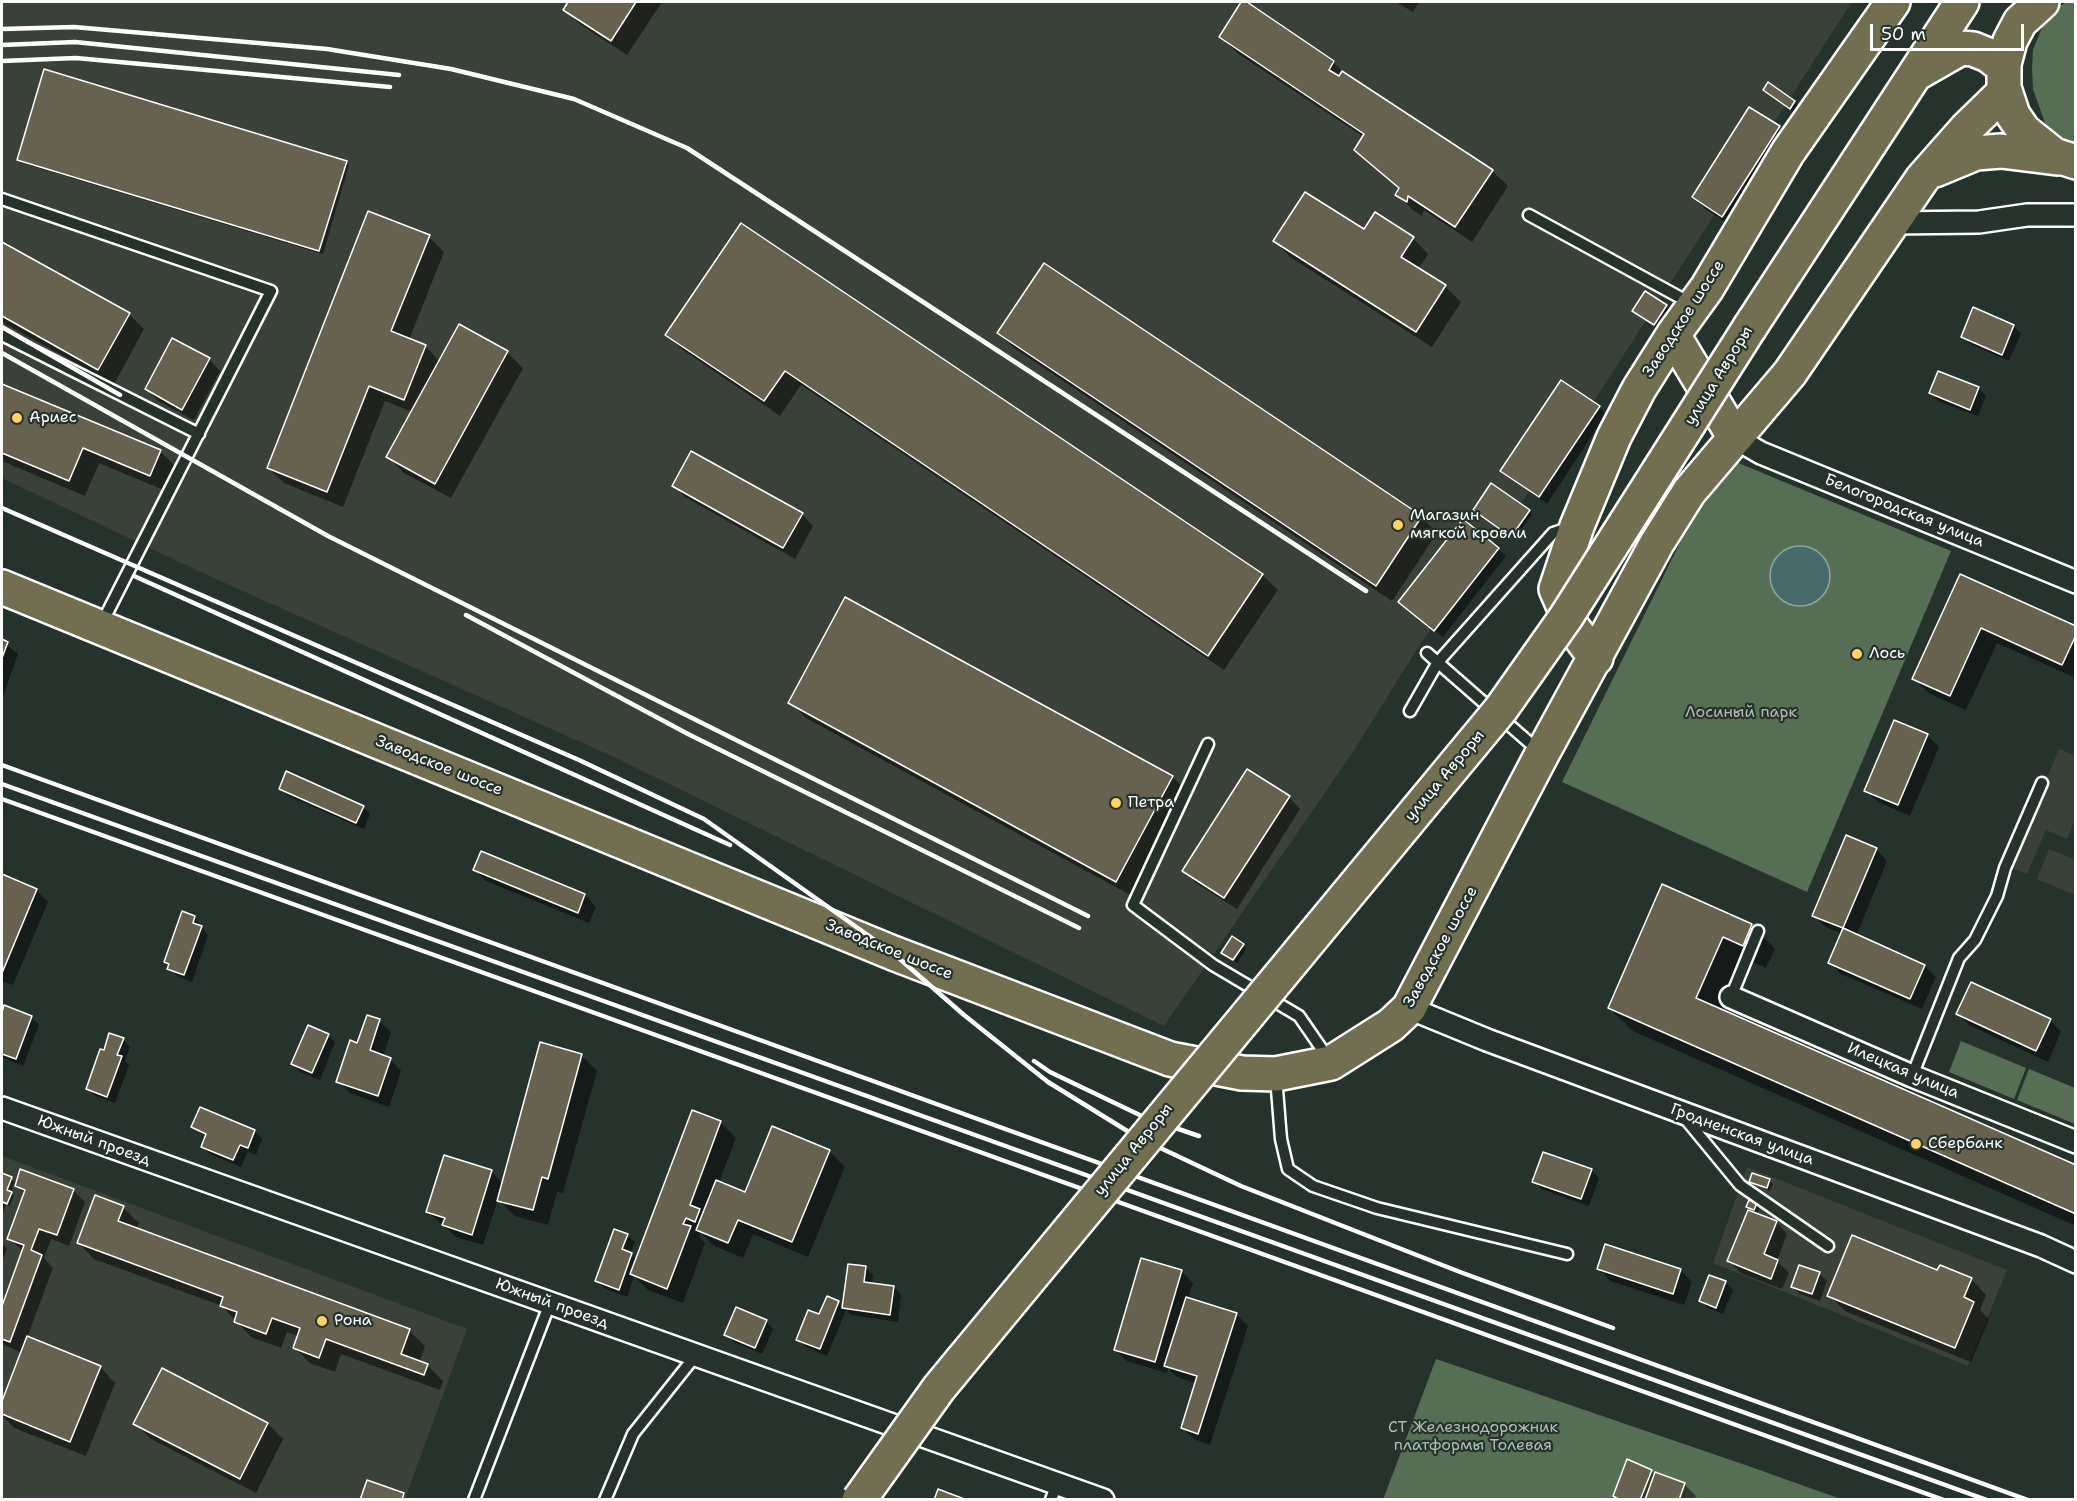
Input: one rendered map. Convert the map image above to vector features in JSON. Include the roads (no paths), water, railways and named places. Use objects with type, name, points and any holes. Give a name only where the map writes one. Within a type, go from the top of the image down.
[{"type":"main road","name":"Заводское шоссе","points":[[1596,658],[1573,628],[1556,589],[1577,526],[1614,437],[1639,389],[1694,305],[1788,152],[1893,2]]},
{"type":"main road","points":[[1936,39],[1941,13],[1938,2]]},
{"type":"main road","name":"улица Авроры","points":[[859,1500],[939,1388],[1501,709],[1566,617],[1750,327],[1962,2]]},
{"type":"main road","points":[[2042,2],[2020,22],[2010,41],[2005,79],[2013,115],[2024,131],[2048,151],[2074,162]]},
{"type":"main road","points":[[1912,76],[1961,48],[1988,56],[2005,79]]},
{"type":"main road","name":"Заводское шоссе","points":[[2,587],[893,952],[1159,1054],[1242,1073],[1276,1074],[1331,1063],[1391,1025],[1409,1008],[1542,754],[1689,492],[1790,374],[1922,179],[1967,128],[2005,79]]},
{"type":"main road","name":"Заводское шоссе","points":[[1922,179],[1939,168],[1976,153],[2001,151],[2042,155],[2074,162]]},
{"type":"main road","points":[[1673,335],[1735,438]]},
{"type":"street","points":[[1891,223],[1979,222],[2027,215],[2076,215]]},
{"type":"street","name":"Белогородская улица","points":[[1735,438],[1761,453],[2076,582]]},
{"type":"street","name":"Илецкая улица","points":[[1731,997],[1912,1076],[2076,1142]]},
{"type":"street","name":"Гродненская улица","points":[[1409,1008],[1679,1112],[2041,1246],[2076,1262]]},
{"type":"street","name":"Южный проезд","points":[[2,1108],[696,1355],[1054,1491],[1103,1500]]},
{"type":"lane","points":[[2,199],[271,291],[100,626]]},
{"type":"lane","points":[[1529,215],[1694,305]]},
{"type":"lane","points":[[2,335],[199,434]]},
{"type":"lane","points":[[1410,711],[1438,662],[1553,533],[1577,526]]},
{"type":"lane","points":[[1426,652],[1542,754]]},
{"type":"lane","points":[[1208,744],[1133,905],[1213,965],[1299,1016],[1331,1063]]},
{"type":"lane","points":[[1912,1076],[1959,958],[1975,940],[1997,896],[2005,868],[2042,783]]},
{"type":"lane","points":[[1731,997],[1758,931]]},
{"type":"lane","points":[[1276,1074],[1281,1139],[1288,1169],[1313,1186],[1377,1208],[1567,1254]]},
{"type":"lane","points":[[1679,1112],[1740,1185],[1828,1246]]},
{"type":"lane","points":[[474,1500],[550,1303]]},
{"type":"lane","points":[[605,1500],[633,1434],[696,1355]]},
{"type":"water","points":[[1800,546],[1817,551],[1825,559],[1830,576],[1825,593],[1817,601],[1800,606],[1783,601],[1775,593],[1770,576],[1775,559],[1783,551]]},
{"type":"railway","points":[[2,29],[74,27],[327,49],[451,69],[574,99],[687,148],[1366,591]]},
{"type":"railway","points":[[2,45],[75,42],[399,75]]},
{"type":"railway","points":[[2,61],[76,58],[390,87]]},
{"type":"railway","points":[[2,327],[120,395]]},
{"type":"railway","points":[[2,353],[328,536],[1088,916]]},
{"type":"railway","points":[[2,508],[579,760],[704,819],[893,953],[964,1015],[1048,1082],[1137,1137],[1241,1186],[1460,1272],[1613,1328]]},
{"type":"railway","points":[[134,576],[730,845]]},
{"type":"railway","points":[[466,615],[688,734],[1079,928]]},
{"type":"railway","points":[[2,765],[2028,1500]]},
{"type":"railway","points":[[2,784],[1987,1500]]},
{"type":"railway","points":[[2,799],[1944,1500]]},
{"type":"railway","points":[[1034,1061],[1050,1072],[1146,1118],[1199,1136]]},
{"type":"place","name":"Ариес","points":[[17,418]]},
{"type":"place","name":"Магазин мягкой кровли","points":[[1398,525]]},
{"type":"place","name":"Лось","points":[[1857,654]]},
{"type":"place","name":"Петра","points":[[1116,803]]},
{"type":"place","name":"Сбербанк","points":[[1916,1144]]},
{"type":"place","name":"Рона","points":[[322,1321]]},
{"type":"park label","name":"Лосиный парк","points":[[1741,713]]},
{"type":"park label","name":"СТ Железнодорожник платформы Толевая","points":[[1473,1437]]}]
